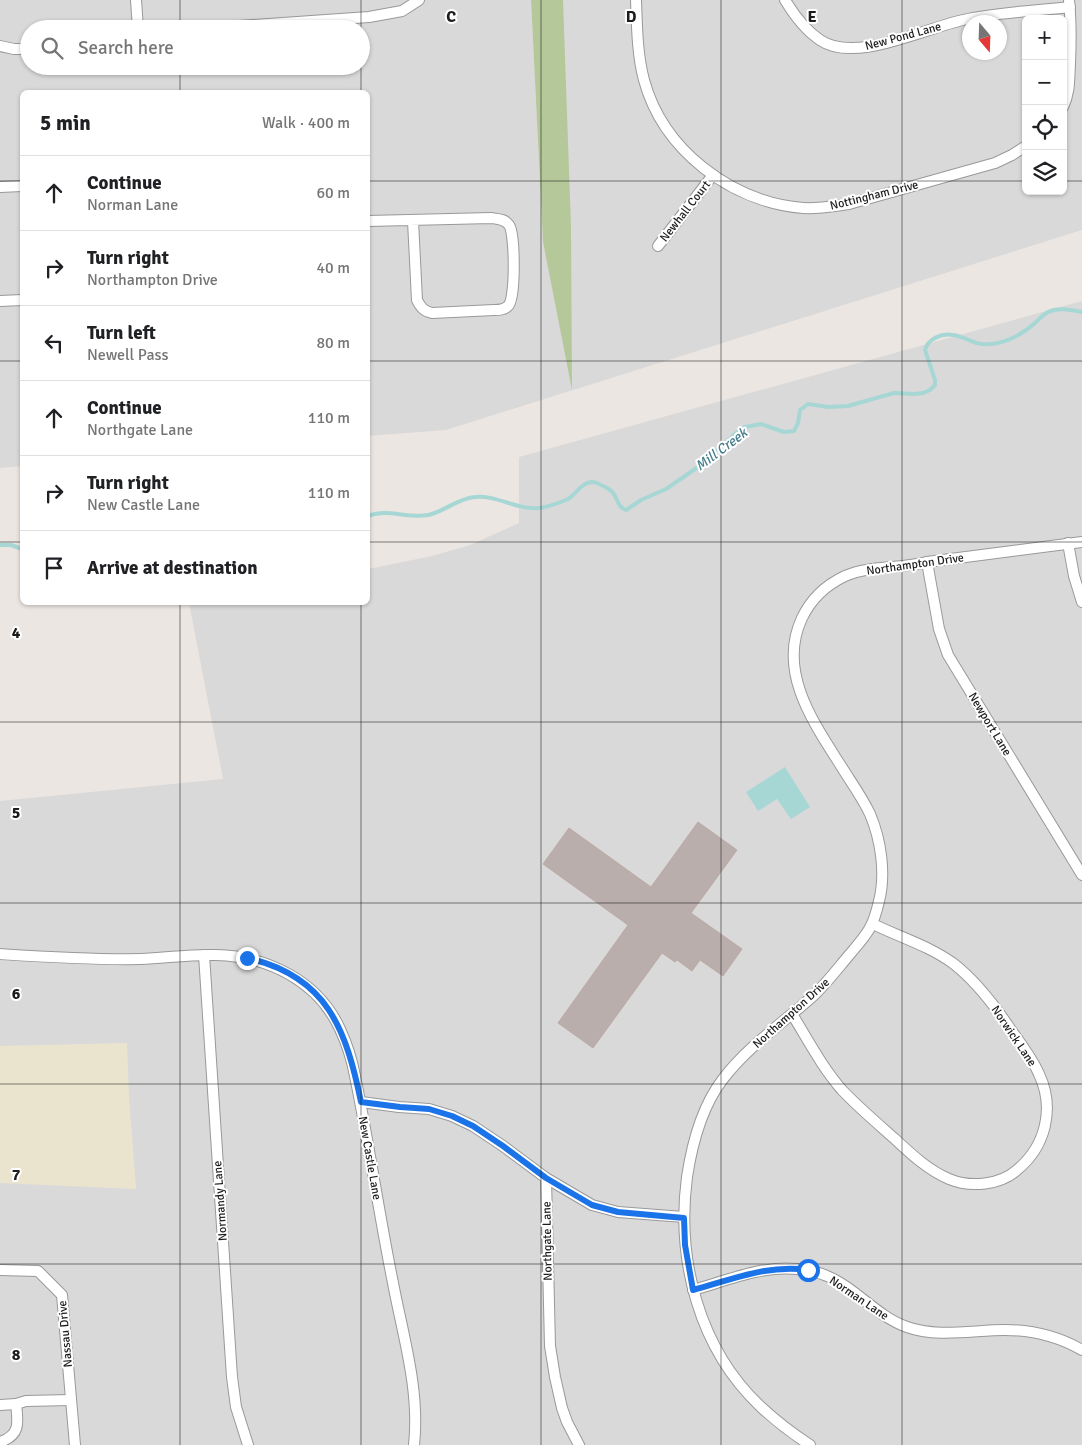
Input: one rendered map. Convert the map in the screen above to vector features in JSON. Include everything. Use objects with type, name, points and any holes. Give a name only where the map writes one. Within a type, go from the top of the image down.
[{"type":"street","points":[[136,0],[137,20]]},
{"type":"street","points":[[326,20],[369,17],[402,11],[419,0]]},
{"type":"street","name":"Nottingham Drive","points":[[636,0],[640,60],[650,99],[659,116],[670,132],[696,161],[713,175],[735,189],[763,200],[798,207],[827,207],[871,198],[995,163],[1022,149]]},
{"type":"street","name":"New Pond Lane","points":[[785,0],[797,19],[820,41],[842,48],[870,47],[964,20],[1069,4]]},
{"type":"street","points":[[1064,105],[1067,98],[1070,81],[1071,42],[1069,4]]},
{"type":"street","points":[[0,46],[20,49]]},
{"type":"street","name":"Newhall Court","points":[[658,246],[713,175]]},
{"type":"street","points":[[0,187],[20,186]]},
{"type":"street","points":[[370,220],[413,221],[491,218],[503,220],[509,224],[514,241],[511,302],[508,306],[503,309],[494,310],[432,313],[420,307],[416,292],[413,221]]},
{"type":"street","points":[[0,301],[20,300]]},
{"type":"street","name":"Northampton Drive","points":[[810,1445],[760,1406],[723,1360],[708,1332],[693,1290],[685,1245],[684,1218],[686,1186],[691,1157],[698,1130],[712,1097],[734,1067],[775,1027],[816,993],[862,942],[871,929],[880,899],[882,882],[880,857],[870,813],[811,716],[802,699],[796,681],[793,645],[797,627],[805,611],[816,596],[829,585],[845,576],[863,570],[1082,542]]},
{"type":"street","points":[[1068,543],[1074,576],[1082,602]]},
{"type":"street","name":"Newport Lane","points":[[927,562],[939,629],[948,655],[1082,875]]},
{"type":"street","name":"Norwick Lane","points":[[792,1014],[827,1070],[844,1092],[909,1152],[939,1174],[950,1180],[975,1184],[988,1183],[1012,1174],[1030,1157],[1038,1147],[1044,1129],[1047,1111],[1046,1098],[1040,1075],[1021,1044],[982,992],[954,964],[922,946],[873,924]]},
{"type":"street","name":"New Castle Lane","points":[[0,954],[81,960],[204,955],[231,956],[263,962],[278,968],[308,986],[326,1006],[340,1027],[352,1059],[361,1102],[413,1383],[416,1422],[414,1445]]},
{"type":"street","name":"Normandy Lane","points":[[204,955],[232,1377],[236,1407],[248,1445]]},
{"type":"street","points":[[361,1102],[429,1109],[452,1116],[473,1126],[546,1178],[580,1199],[605,1210],[684,1218]]},
{"type":"street","name":"Northgate Lane","points":[[546,1178],[550,1346],[562,1408],[579,1445]]},
{"type":"street","name":"Norman Lane","points":[[693,1290],[764,1270],[796,1268],[828,1276],[885,1317],[907,1327],[918,1330],[955,1332],[1006,1330],[1034,1332],[1060,1339],[1082,1350]]},
{"type":"street","name":"Nassau Drive","points":[[0,1270],[38,1271],[62,1295],[75,1445]]},
{"type":"street","points":[[0,1405],[26,1401],[71,1400]]},
{"type":"street","points":[[0,1442],[14,1433],[18,1424],[16,1404]]},
{"type":"shaded area","points":[[0,0],[531,0],[543,242],[572,386],[559,0],[1082,0],[1082,230],[446,430],[370,436],[370,90],[20,90],[20,466],[0,468]]},
{"type":"shaded area","points":[[1082,301],[1082,1445],[0,1445],[0,801],[223,779],[189,605],[370,605],[370,569],[432,556],[470,545],[519,523],[519,457]]},
{"type":"shaded area","points":[[127,1043],[136,1189],[0,1183],[0,1046]]},
{"type":"green space","points":[[531,0],[563,0],[571,227],[572,390],[543,242]]},
{"type":"water","points":[[785,767],[810,807],[791,819],[777,799],[758,811],[746,792]]},
{"type":"building","points":[[698,822],[737,850],[691,913],[742,949],[723,976],[700,960],[692,971],[677,960],[675,962],[662,953],[593,1048],[558,1023],[628,925],[543,864],[569,828],[651,887]]},
{"type":"waterway","name":"Mill Creek","points":[[370,515],[383,513],[413,516],[428,515],[475,497],[491,498],[523,507],[542,507],[554,505],[568,499],[582,486],[592,482],[598,483],[613,492],[620,506],[626,510],[641,500],[666,489],[698,467],[745,427],[761,424],[784,432],[794,431],[798,423],[800,410],[808,404],[828,407],[848,406],[894,393],[915,394],[930,390],[935,385],[935,380],[925,350],[929,343],[936,338],[944,335],[953,335],[980,344],[997,343],[1021,334],[1044,314],[1052,310],[1065,309],[1082,312]]},
{"type":"waterway","name":"Mill Creek","points":[[0,545],[11,545],[20,548]]},
{"type":"route","points":[[247,958],[278,968],[308,986],[320,998],[340,1027],[352,1059],[361,1102],[429,1109],[452,1116],[473,1126],[546,1178],[580,1199],[605,1210],[684,1218],[685,1245],[693,1290],[764,1270],[796,1268],[808,1270]]}]
